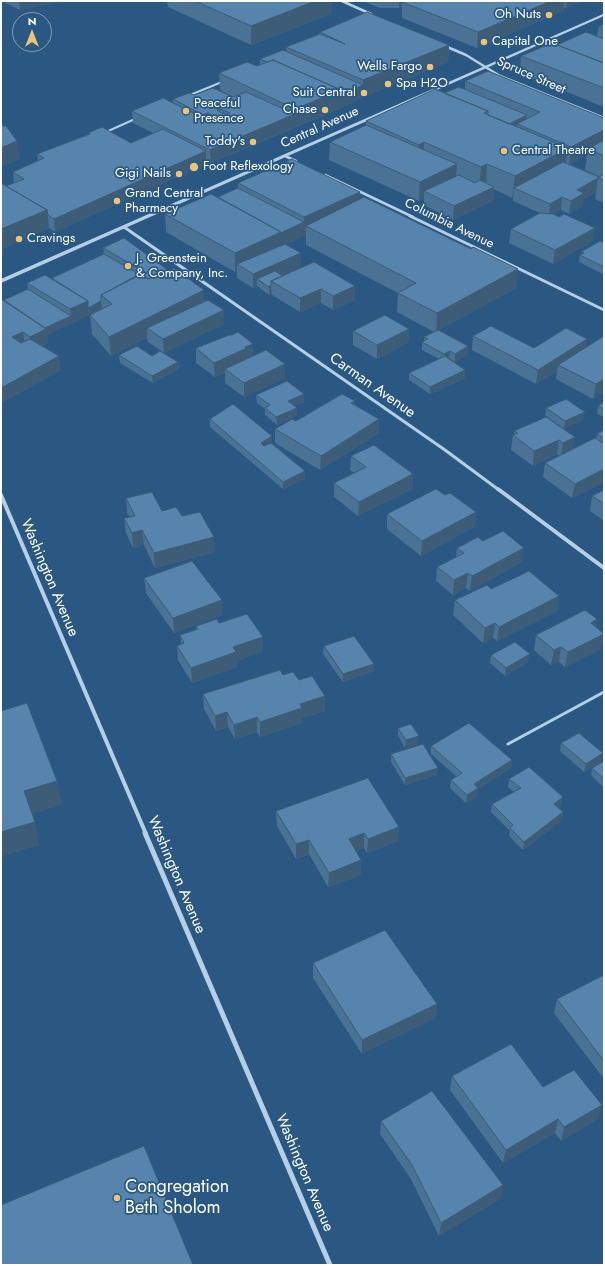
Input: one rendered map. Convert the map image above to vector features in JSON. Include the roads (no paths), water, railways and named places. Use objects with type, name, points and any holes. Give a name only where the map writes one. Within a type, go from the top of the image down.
[{"type":"street","points":[[342,1],[372,14]]},
{"type":"street","name":"Central Avenue","points":[[1,281],[604,15]]},
{"type":"street","name":"Spruce Street","points":[[440,44],[466,55],[500,76],[604,118]]},
{"type":"street","points":[[285,156],[299,163]]},
{"type":"street","name":"Columbia Avenue","points":[[321,173],[604,310]]},
{"type":"street","name":"Carman Avenue","points":[[124,227],[445,450],[604,568]]},
{"type":"street","name":"Washington Avenue","points":[[1,495],[330,1265]]},
{"type":"lane","points":[[184,98],[226,80]]},
{"type":"lane","points":[[106,132],[142,116]]},
{"type":"lane","points":[[508,744],[604,692]]},
{"type":"place","name":"Oh Nuts","points":[[549,15]]},
{"type":"place","name":"Capital One","points":[[484,42]]},
{"type":"place","name":"Wells Fargo","points":[[430,67]]},
{"type":"place","name":"Spa H2O","points":[[388,84]]},
{"type":"place","name":"Suit Central","points":[[364,93]]},
{"type":"place","name":"Chase","points":[[325,110]]},
{"type":"place","name":"Peaceful Presence","points":[[186,111]]},
{"type":"place","name":"Toddy's","points":[[253,142]]},
{"type":"place","name":"Central Theatre","points":[[504,151]]},
{"type":"place","name":"Foot Reflexology","points":[[194,167]]},
{"type":"place","name":"Gigi Nails","points":[[179,174]]},
{"type":"place","name":"Grand Central Pharmacy","points":[[117,201]]},
{"type":"place","name":"Cravings","points":[[19,239]]},
{"type":"place","name":"J. Greenstein & Company, Inc.","points":[[128,266]]},
{"type":"place","name":"Congregation Beth Sholom","points":[[117,1198]]}]
